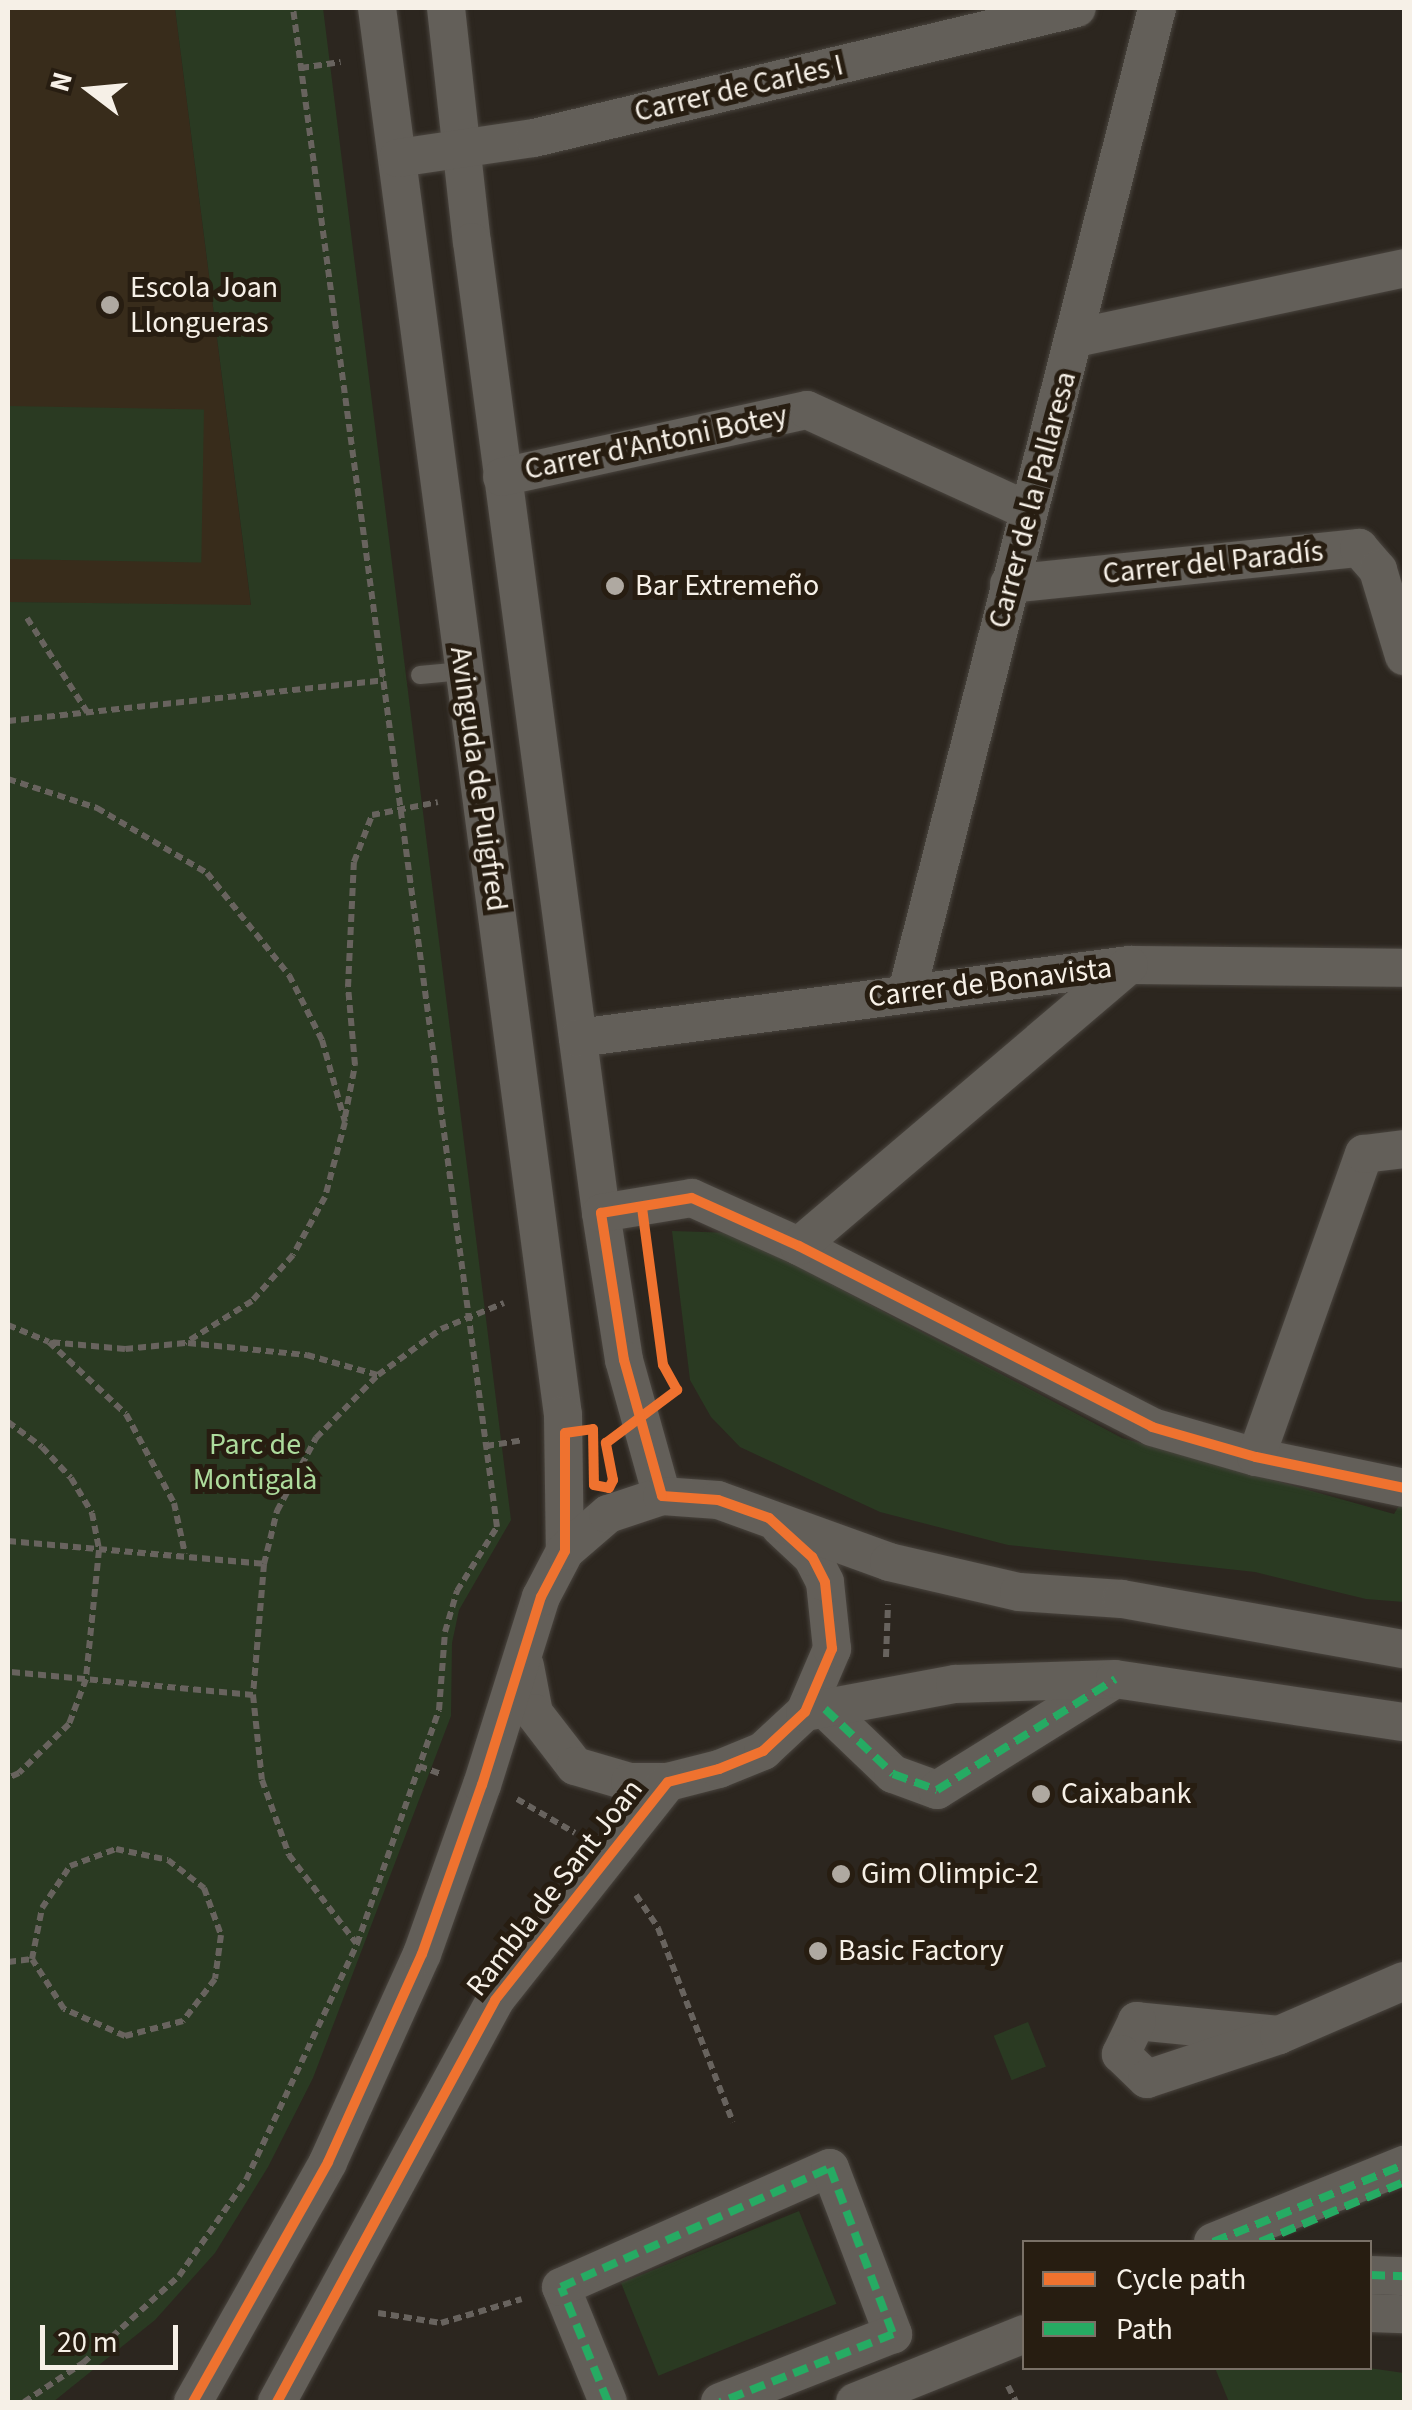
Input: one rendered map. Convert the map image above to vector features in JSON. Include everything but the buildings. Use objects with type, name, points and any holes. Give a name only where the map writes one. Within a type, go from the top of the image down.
[{"type":"street","name":"Avinguda de Puigfred","points":[[377,8],[563,1415],[565,1551]]},
{"type":"street","points":[[446,8],[502,476],[601,1213],[624,1360],[662,1496]]},
{"type":"street","name":"Carrer de Carles I","points":[[398,158],[534,138],[1077,8]]},
{"type":"street","name":"Carrer de la Pallaresa","points":[[906,992],[1076,338],[1156,8]]},
{"type":"street","points":[[1076,338],[1404,268]]},
{"type":"street","name":"Carrer d'Antoni Botey","points":[[502,476],[807,410],[1028,512]]},
{"type":"street","name":"Carrer del Paradís","points":[[1009,584],[1359,548],[1378,570],[1404,656]]},
{"type":"street","points":[[799,1246],[1129,966]]},
{"type":"street","name":"Carrer de Bonavista","points":[[578,1038],[906,992],[1129,966],[1404,968]]},
{"type":"street","points":[[1256,1457],[1364,1154],[1404,1149]]},
{"type":"street","points":[[601,1213],[692,1198],[799,1246],[1152,1427],[1256,1457],[1404,1488]]},
{"type":"street","name":"Rambla de Sant Joan","points":[[193,2402],[328,2162],[422,1954],[524,1658],[541,1597],[565,1551],[608,1514],[662,1496],[718,1500],[889,1562],[1020,1592],[1178,1607],[1404,1649]]},
{"type":"street","name":"Rambla de Sant Joan","points":[[524,1658],[534,1713],[575,1766],[630,1782],[668,1782],[720,1769],[762,1751],[815,1710],[832,1648],[825,1582],[812,1557],[769,1518]]},
{"type":"street","points":[[815,1710],[955,1684],[1115,1679],[1404,1722]]},
{"type":"street","points":[[815,1710],[893,1774],[937,1790],[1115,1679]]},
{"type":"street","name":"Rambla de Sant Joan","points":[[277,2402],[495,2000],[668,1782]]},
{"type":"street","points":[[1279,2035],[1404,1981]]},
{"type":"street","points":[[1218,2240],[1404,2165]]},
{"type":"street","points":[[608,2402],[560,2287],[830,2168],[893,2334],[720,2402]]},
{"type":"street","points":[[1265,2240],[1404,2182]]},
{"type":"street","points":[[1372,2275],[1404,2276]]},
{"type":"street","points":[[1372,2312],[1404,2314]]},
{"type":"street","points":[[855,2402],[1022,2335]]},
{"type":"lane","points":[[420,675],[464,671]]},
{"type":"path","points":[[24,2402],[83,2363],[179,2276],[246,2180],[356,1944],[438,1710],[445,1632],[457,1591],[496,1528],[292,8]]},
{"type":"path","points":[[301,68],[340,62]]},
{"type":"path","points":[[26,618],[87,712]]},
{"type":"path","points":[[8,720],[420,675]]},
{"type":"path","points":[[8,779],[96,808],[207,873],[289,975],[322,1040],[344,1122]]},
{"type":"path","points":[[185,1343],[252,1301],[293,1255],[326,1197],[355,1065],[348,987],[354,862],[372,815],[438,802]]},
{"type":"path","points":[[356,1944],[289,1855],[262,1780],[253,1695],[264,1564],[276,1511],[316,1438],[378,1376],[441,1329],[504,1303]]},
{"type":"path","points":[[8,1325],[50,1342],[125,1350],[185,1343],[307,1355],[378,1376]]},
{"type":"path","points":[[50,1342],[126,1414],[174,1503],[185,1555]]},
{"type":"path","points":[[8,1422],[42,1447],[71,1478],[92,1513],[99,1550],[86,1679],[69,1724],[19,1773],[8,1778]]},
{"type":"path","points":[[486,1446],[522,1440]]},
{"type":"path","points":[[8,1541],[264,1564]]},
{"type":"path","points":[[886,1674],[888,1588]]},
{"type":"path","points":[[8,1672],[253,1695]]},
{"type":"path","points":[[419,1766],[441,1774]]},
{"type":"path","points":[[116,1849],[168,1860],[204,1888],[220,1935],[215,1979],[183,2021],[125,2036],[64,2009],[32,1959],[42,1908],[70,1866],[116,1849]]},
{"type":"path","points":[[636,1895],[658,1928],[733,2122]]},
{"type":"path","points":[[8,1962],[32,1959]]},
{"type":"path","points":[[378,2313],[441,2323],[560,2287]]},
{"type":"shaded area","name":"Escola Joan Llongueras","points":[[8,8],[175,8],[251,606],[8,602]]},
{"type":"green space","name":"Parc de Montigalà","points":[[175,8],[323,8],[511,1520],[459,1610],[452,1643],[451,1716],[313,2078],[268,2167],[215,2253],[155,2320],[53,2402],[8,2402],[8,602],[251,605]]},
{"type":"green space","points":[[8,406],[204,409],[201,562],[8,559]]},
{"type":"green space","points":[[672,1231],[735,1233],[1122,1438],[1394,1514],[1404,1497],[1404,1602],[1366,1599],[1255,1572],[1008,1545],[880,1512],[740,1447],[711,1417],[690,1380]]},
{"type":"green space","points":[[1028,2022],[1046,2067],[1012,2080],[994,2036]]},
{"type":"green space","points":[[799,2211],[836,2304],[658,2376],[621,2283]]},
{"type":"green space","points":[[1372,2368],[1404,2373],[1404,2402],[1229,2402],[1216,2370]]},
{"type":"marked path","points":[[825,1709],[893,1774],[937,1790],[1115,1679]]},
{"type":"marked path","points":[[1218,2240],[1404,2165]]},
{"type":"marked path","points":[[608,2402],[561,2287],[830,2168],[893,2334],[720,2402]]},
{"type":"marked path","points":[[1265,2240],[1404,2182]]},
{"type":"marked path","points":[[1372,2275],[1404,2276]]},
{"type":"cycle path","points":[[277,2402],[495,2000],[668,1782],[719,1769],[763,1751],[805,1712],[832,1649],[825,1582],[812,1557],[769,1518],[718,1500],[662,1496],[624,1360],[601,1213],[692,1198],[799,1246],[1152,1427],[1256,1457],[1404,1488]]},
{"type":"cycle path","points":[[193,2402],[328,2162],[422,1954],[482,1785],[541,1597],[565,1551],[565,1433],[593,1429],[594,1485],[609,1488],[613,1480],[606,1443],[677,1390],[663,1365],[642,1207]]},
{"type":"place","name":"Escola Joan Llongueras","points":[[110,305]]},
{"type":"place","name":"Bar Extremeño","points":[[615,586]]},
{"type":"place","name":"Caixabank","points":[[1041,1794]]},
{"type":"place","name":"Gim Olimpic-2","points":[[841,1874]]},
{"type":"place","name":"Basic Factory","points":[[818,1951]]}]
